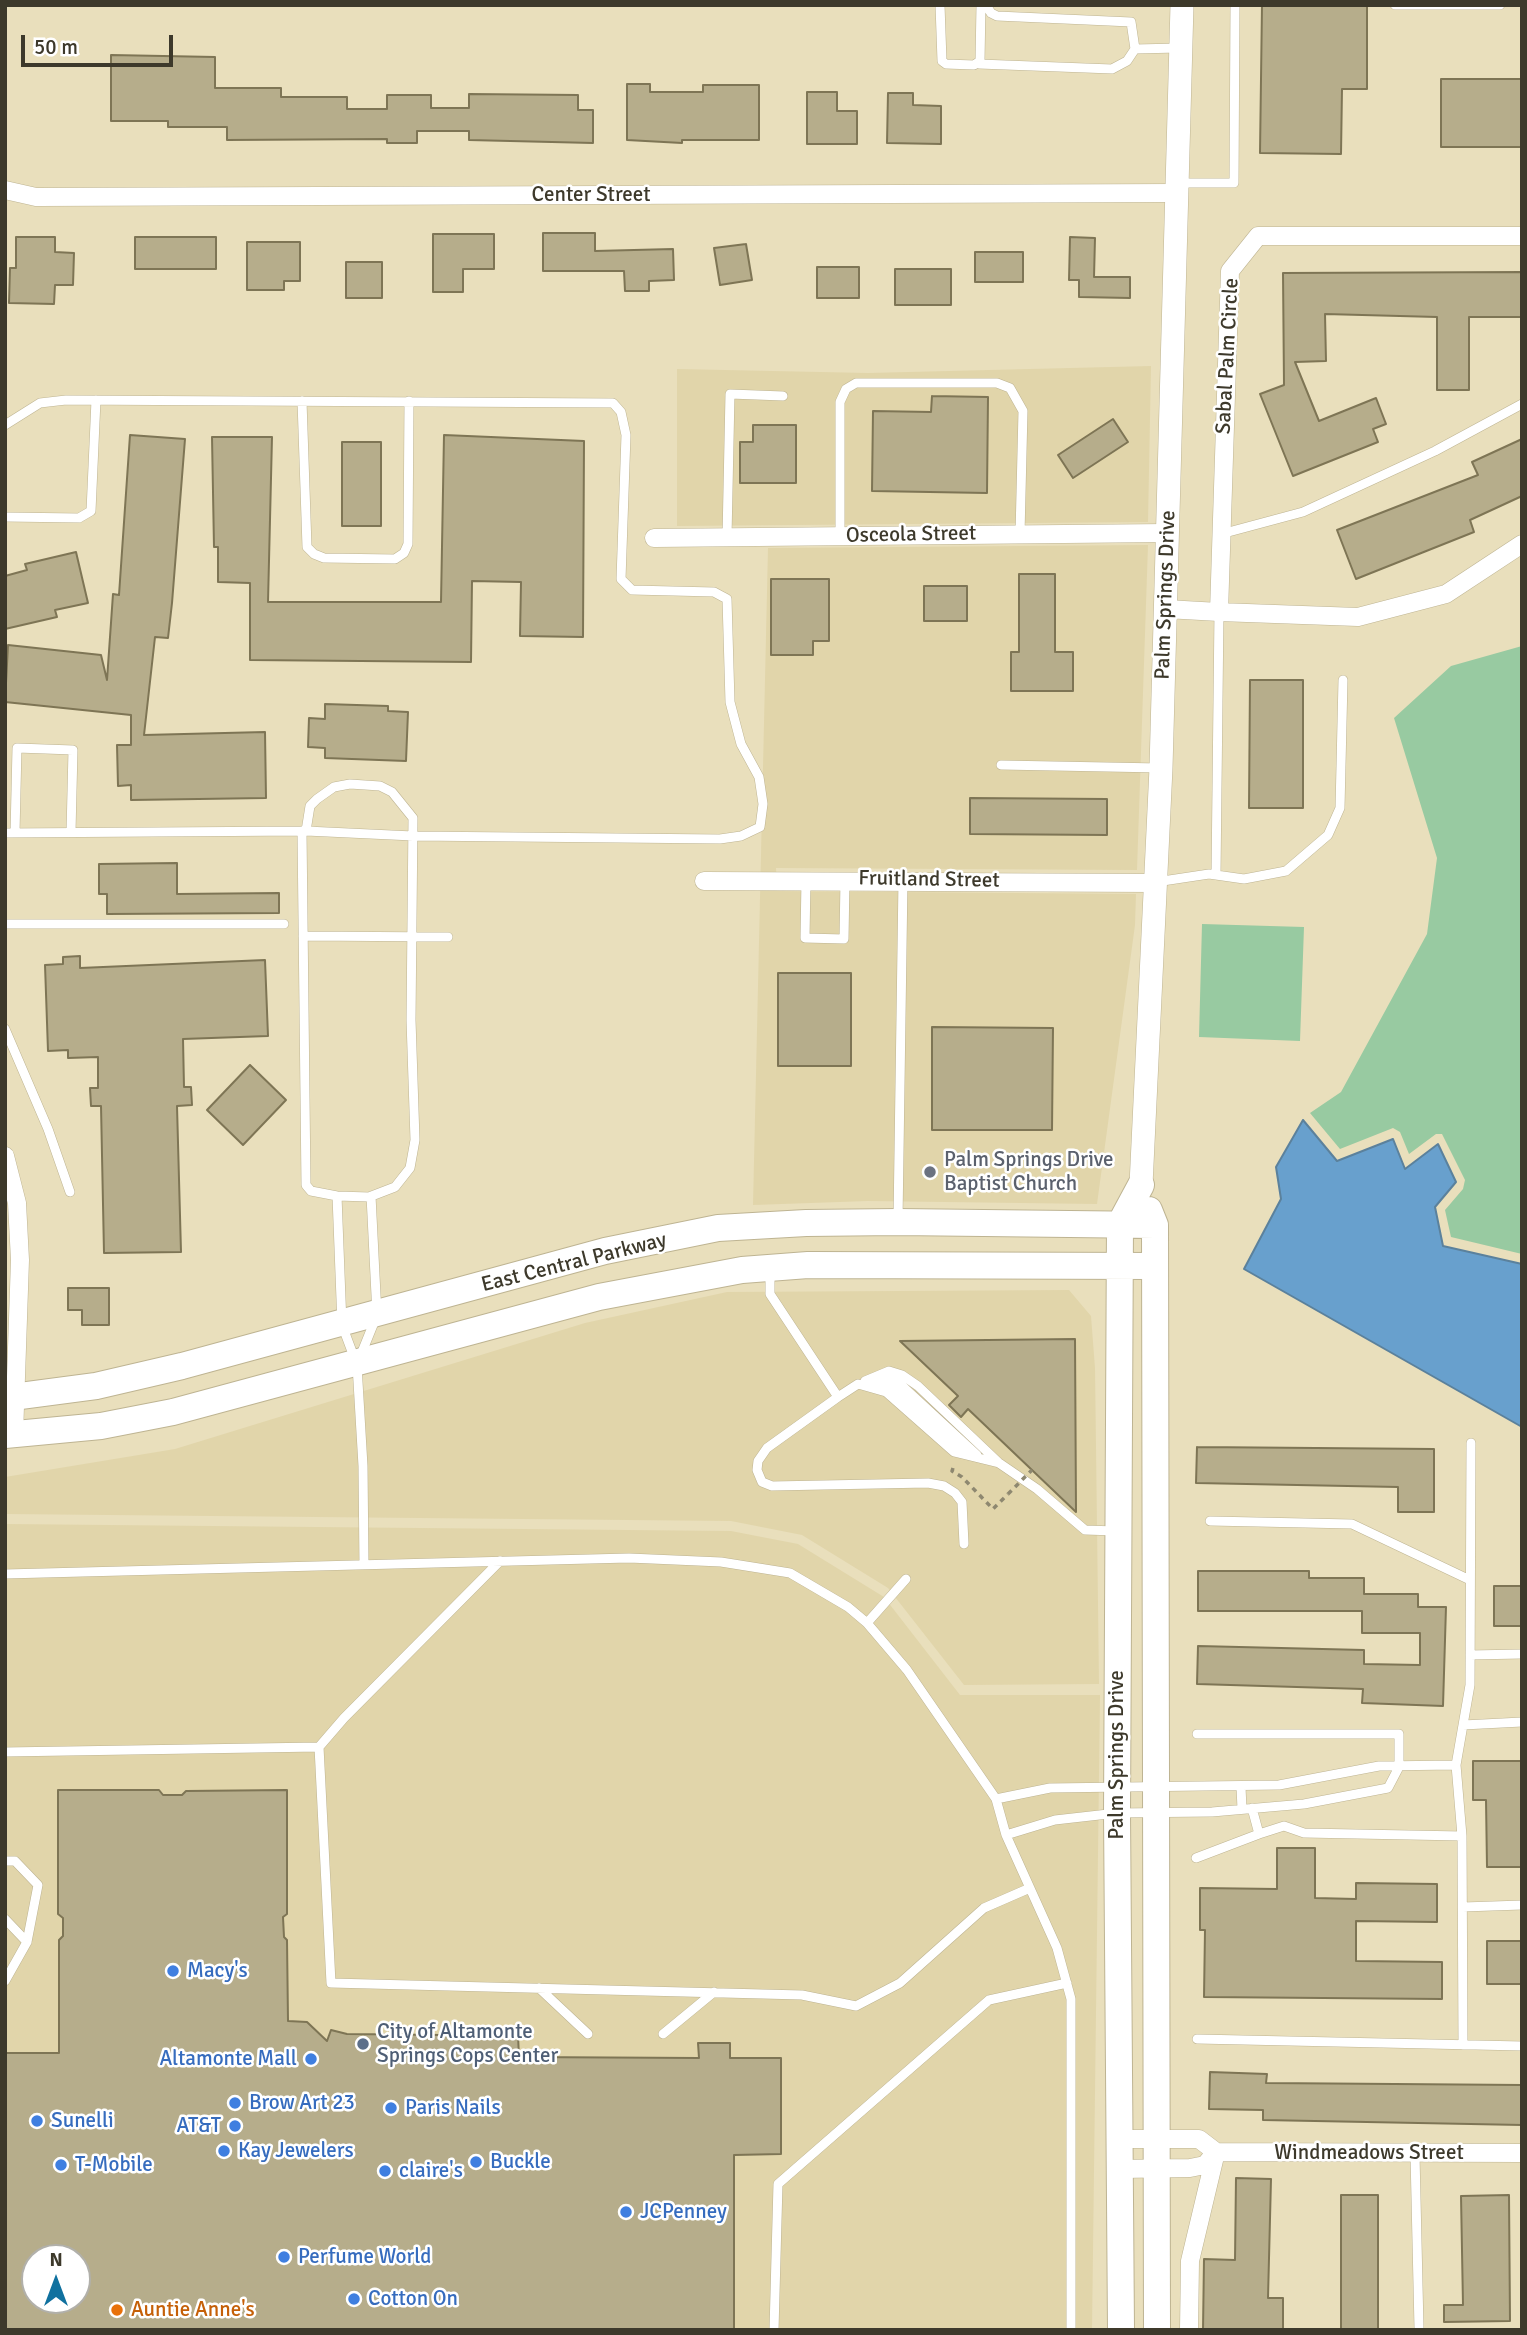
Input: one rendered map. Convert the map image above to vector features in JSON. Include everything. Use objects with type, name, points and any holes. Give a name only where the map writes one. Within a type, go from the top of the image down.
[{"type":"main road","name":"Palm Springs Drive","points":[[1121,2330],[1117,1800],[1120,1266],[1121,1224],[1141,1185]]},
{"type":"main road","name":"Palm Springs Drive","points":[[1141,1185],[1155,1225],[1157,2330]]},
{"type":"main road","name":"East Central Parkway","points":[[10,1398],[96,1386],[342,1325],[605,1251],[718,1228],[898,1222],[1155,1225]]},
{"type":"main road","name":"East Central Parkway","points":[[10,1435],[101,1426],[173,1412],[357,1365],[599,1297],[742,1270],[842,1265],[1154,1266]]},
{"type":"street","name":"Palm Springs Drive","points":[[1141,1185],[1161,768],[1182,5]]},
{"type":"street","name":"Center Street","points":[[5,190],[36,197],[1178,188]]},
{"type":"street","name":"Sabal Palm Circle","points":[[1219,612],[1230,271],[1258,236],[1522,236]]},
{"type":"street","name":"Osceola Street","points":[[654,538],[1167,533]]},
{"type":"street","points":[[1166,609],[1358,617],[1446,594],[1522,544]]},
{"type":"street","name":"Fruitland Street","points":[[704,881],[1155,883]]},
{"type":"street","points":[[5,1156],[17,1203],[20,1260],[10,1398],[10,1435]]},
{"type":"street","name":"Windmeadows Street","points":[[1119,2139],[1199,2139],[1216,2152],[1415,2155],[1522,2153]]},
{"type":"street","points":[[1189,2330],[1191,2261],[1216,2152]]},
{"type":"street","name":"Windmeadows Street","points":[[1119,2169],[1205,2165],[1216,2152]]},
{"type":"lane","points":[[940,5],[942,61],[946,64],[1112,69],[1127,61],[1135,49],[1131,22],[997,16],[984,5]]},
{"type":"lane","points":[[979,64],[984,5]]},
{"type":"lane","points":[[1178,188],[1234,183],[1235,5]]},
{"type":"lane","points":[[1395,5],[1500,5]]},
{"type":"lane","points":[[1135,49],[1181,48]]},
{"type":"lane","points":[[840,536],[840,402],[846,389],[856,383],[997,383],[1010,388],[1023,411],[1020,534]]},
{"type":"lane","points":[[727,537],[730,394],[783,396]]},
{"type":"lane","points":[[5,517],[79,517],[91,511],[96,400]]},
{"type":"lane","points":[[5,425],[40,403],[96,400],[613,403],[621,412],[626,435],[621,579],[632,590],[714,592],[727,599],[730,702],[741,744],[759,777],[763,804],[760,827],[741,835],[720,839],[413,836],[304,831],[10,833],[17,748],[74,750],[71,832]]},
{"type":"lane","points":[[303,401],[307,547],[324,558],[395,559],[404,553],[408,544],[409,401]]},
{"type":"lane","points":[[1221,534],[1303,512],[1435,452],[1522,404]]},
{"type":"lane","points":[[1216,875],[1219,612]]},
{"type":"lane","points":[[1155,883],[1216,875],[1244,878],[1286,872],[1328,835],[1340,808],[1343,680]]},
{"type":"lane","points":[[1001,765],[1161,768]]},
{"type":"lane","points":[[350,784],[365,784],[392,792],[404,804],[413,818],[413,836],[415,1140],[410,1168],[396,1187],[371,1196],[337,1196],[311,1191],[306,1185],[303,936],[304,831],[310,806],[325,792],[350,784]]},
{"type":"lane","points":[[806,880],[805,938],[844,939],[845,880]]},
{"type":"lane","points":[[898,1222],[902,880]]},
{"type":"lane","points":[[5,924],[284,924]]},
{"type":"lane","points":[[303,936],[448,937]]},
{"type":"lane","points":[[5,1029],[48,1129],[71,1192]]},
{"type":"lane","points":[[337,1196],[342,1325],[357,1365],[363,1466],[364,1565]]},
{"type":"lane","points":[[357,1365],[377,1315],[371,1196]]},
{"type":"lane","points":[[770,1268],[770,1294],[838,1397]]},
{"type":"lane","points":[[964,1544],[962,1502],[956,1493],[944,1486],[928,1483],[772,1486],[762,1482],[757,1471],[758,1461],[767,1448],[838,1397],[861,1382],[889,1371],[910,1380],[999,1463],[1085,1530],[1118,1531]]},
{"type":"lane","points":[[876,1376],[898,1382],[979,1457]]},
{"type":"lane","points":[[861,1382],[886,1392],[954,1452],[999,1463]]},
{"type":"lane","points":[[1462,2045],[1462,1836],[1456,1765],[1470,1685],[1471,1443]]},
{"type":"lane","points":[[1210,1521],[1352,1524],[1470,1580]]},
{"type":"lane","points":[[5,1574],[629,1558],[708,1561],[790,1573],[848,1607],[867,1623],[907,1670],[996,1799],[1006,1835],[1057,1948],[1071,1999],[1071,2330]]},
{"type":"lane","points":[[500,1561],[344,1718],[319,1747],[331,1983],[802,1995],[856,2006],[900,1983],[984,1908],[1031,1888]]},
{"type":"lane","points":[[867,1623],[906,1579]]},
{"type":"lane","points":[[1470,1655],[1522,1654]]},
{"type":"lane","points":[[1462,1725],[1522,1722]]},
{"type":"lane","points":[[996,1799],[1050,1788],[1117,1800],[1154,1814],[1247,1809],[1304,1804],[1388,1788],[1399,1767],[1399,1734],[1197,1734]]},
{"type":"lane","points":[[5,1752],[319,1747]]},
{"type":"lane","points":[[1006,1835],[1154,1787],[1279,1785],[1379,1766],[1456,1765]]},
{"type":"lane","points":[[1241,1787],[1247,1809],[1259,1834]]},
{"type":"lane","points":[[1196,1858],[1284,1826],[1304,1833],[1462,1836]]},
{"type":"lane","points":[[5,1861],[15,1861],[38,1885],[27,1942],[5,1981]]},
{"type":"lane","points":[[1462,1907],[1522,1905]]},
{"type":"lane","points":[[5,1919],[27,1942]]},
{"type":"lane","points":[[774,2330],[778,2184],[989,2000],[1067,1983]]},
{"type":"lane","points":[[539,1988],[588,2034]]},
{"type":"lane","points":[[663,2034],[714,1992]]},
{"type":"lane","points":[[1197,2039],[1522,2046]]},
{"type":"lane","points":[[1415,2155],[1419,2328]]},
{"type":"path","points":[[1008,1494],[1032,1470]]},
{"type":"shaded area","points":[[1151,366],[1148,522],[677,526],[677,369],[868,373]]},
{"type":"shaded area","points":[[1148,545],[1137,870],[776,868],[777,891],[1136,894],[1135,925],[1097,1204],[868,1201],[753,1205],[768,548]]},
{"type":"shaded area","points":[[1069,1290],[1091,1316],[1095,1368],[1099,1684],[964,1685],[888,1588],[802,1535],[731,1521],[5,1514],[5,1477],[175,1449],[585,1323],[727,1292]]},
{"type":"shaded area","name":"Altamonte Mall","points":[[5,1524],[731,1531],[798,1544],[884,1597],[960,1695],[1100,1695],[1092,2330],[5,2330]]},
{"type":"green space","points":[[1522,646],[1522,1254],[1451,1237],[1445,1210],[1463,1189],[1465,1180],[1442,1134],[1436,1134],[1409,1154],[1400,1132],[1393,1128],[1340,1149],[1310,1113],[1341,1092],[1427,934],[1437,858],[1394,718],[1451,666]]},
{"type":"green space","points":[[1202,924],[1304,927],[1300,1041],[1199,1037]]},
{"type":"water","points":[[1303,1120],[1337,1161],[1393,1139],[1405,1169],[1438,1144],[1456,1182],[1435,1207],[1443,1246],[1522,1264],[1522,1427],[1244,1269],[1281,1199],[1276,1167]]},
{"type":"building","points":[[1262,5],[1367,5],[1367,89],[1342,89],[1341,154],[1260,153]]},
{"type":"building","points":[[111,55],[215,57],[215,88],[281,88],[281,97],[347,97],[347,109],[387,109],[387,95],[431,95],[431,108],[469,108],[469,94],[578,95],[578,110],[593,110],[593,143],[469,140],[469,131],[417,131],[417,143],[387,143],[387,139],[227,140],[227,127],[168,127],[168,121],[111,121]]},
{"type":"building","points":[[1441,79],[1522,79],[1522,147],[1441,147]]},
{"type":"building","points":[[627,84],[650,84],[650,92],[703,92],[703,85],[759,85],[759,140],[682,140],[682,143],[627,140]]},
{"type":"building","points":[[807,92],[837,92],[837,111],[857,111],[857,144],[807,144]]},
{"type":"building","points":[[888,93],[913,93],[913,105],[941,106],[941,144],[887,143]]},
{"type":"building","points":[[543,233],[595,233],[595,251],[673,249],[674,280],[649,281],[649,291],[625,291],[624,271],[543,271]]},
{"type":"building","points":[[433,234],[494,234],[494,269],[463,269],[463,292],[433,292]]},
{"type":"building","points":[[16,237],[55,237],[55,252],[74,253],[73,285],[55,285],[54,304],[9,303],[10,268],[16,268]]},
{"type":"building","points":[[135,237],[216,237],[216,269],[135,269]]},
{"type":"building","points":[[1070,237],[1095,238],[1094,277],[1130,277],[1130,298],[1079,297],[1079,280],[1069,280]]},
{"type":"building","points":[[247,242],[300,242],[300,281],[284,281],[284,290],[247,290]]},
{"type":"building","points":[[746,244],[752,280],[720,285],[714,248]]},
{"type":"building","points":[[975,252],[1023,252],[1023,282],[975,282]]},
{"type":"building","points":[[346,262],[382,262],[382,298],[346,298]]},
{"type":"building","points":[[817,267],[859,267],[859,298],[817,298]]},
{"type":"building","points":[[895,269],[951,269],[951,305],[895,305]]},
{"type":"building","points":[[1522,272],[1522,317],[1469,317],[1469,390],[1437,390],[1437,317],[1325,314],[1326,361],[1295,362],[1319,421],[1376,398],[1386,424],[1373,429],[1378,442],[1293,476],[1260,394],[1284,385],[1283,273]]},
{"type":"building","points":[[932,396],[988,397],[987,493],[872,491],[873,411],[931,412]]},
{"type":"building","points":[[1113,419],[1128,442],[1073,478],[1058,455]]},
{"type":"building","points":[[753,425],[796,425],[796,483],[740,483],[740,442],[753,442]]},
{"type":"building","points":[[130,435],[185,439],[168,638],[155,637],[144,735],[265,732],[266,798],[131,800],[131,785],[118,786],[117,745],[131,745],[131,715],[5,702],[8,645],[101,655],[107,680],[113,594],[119,595]]},
{"type":"building","points":[[444,435],[584,441],[583,637],[520,636],[521,582],[472,581],[471,662],[250,660],[250,583],[218,582],[218,547],[214,547],[212,437],[272,437],[268,602],[441,602]]},
{"type":"building","points":[[1522,439],[1522,496],[1470,520],[1474,532],[1356,579],[1337,530],[1478,475],[1472,462]]},
{"type":"building","points":[[342,442],[381,442],[381,526],[342,526]]},
{"type":"building","points":[[76,552],[88,603],[55,610],[57,617],[5,629],[5,576],[27,570],[25,564]]},
{"type":"building","points":[[1019,574],[1055,574],[1055,652],[1073,652],[1073,691],[1011,691],[1011,652],[1019,652]]},
{"type":"building","points":[[771,579],[829,579],[829,641],[813,641],[813,655],[771,655]]},
{"type":"building","points":[[924,586],[967,586],[967,621],[924,621]]},
{"type":"building","points":[[1250,680],[1303,680],[1303,808],[1249,808]]},
{"type":"building","points":[[325,704],[388,706],[388,711],[408,712],[406,761],[325,758],[325,748],[308,747],[309,718],[325,719]]},
{"type":"building","points":[[970,798],[1107,799],[1107,835],[970,834]]},
{"type":"building","points":[[177,863],[177,894],[279,893],[279,913],[107,914],[107,894],[99,894],[99,864]]},
{"type":"building","points":[[80,956],[80,968],[265,960],[268,1036],[183,1039],[184,1087],[191,1087],[192,1105],[177,1106],[181,1252],[104,1253],[101,1106],[91,1106],[90,1088],[98,1088],[98,1057],[68,1058],[68,1050],[48,1051],[45,965],[63,964],[63,957]]},
{"type":"building","points":[[778,973],[851,973],[851,1066],[778,1066]]},
{"type":"building","points":[[932,1027],[1053,1028],[1052,1130],[932,1130]]},
{"type":"building","points":[[250,1065],[286,1100],[243,1145],[207,1110]]},
{"type":"building","points":[[68,1288],[109,1288],[109,1325],[82,1325],[82,1310],[68,1310]]},
{"type":"building","points":[[1075,1339],[1076,1512],[968,1409],[961,1417],[949,1405],[958,1396],[900,1341]]},
{"type":"building","points":[[1197,1447],[1434,1449],[1434,1512],[1398,1512],[1398,1487],[1196,1483]]},
{"type":"building","points":[[1198,1571],[1309,1571],[1309,1578],[1364,1578],[1364,1594],[1418,1594],[1418,1607],[1446,1607],[1443,1706],[1362,1703],[1363,1689],[1197,1684],[1198,1646],[1364,1650],[1364,1664],[1420,1665],[1420,1633],[1362,1633],[1362,1611],[1198,1611]]},
{"type":"building","points":[[1494,1586],[1522,1586],[1522,1626],[1494,1626]]},
{"type":"building","points":[[1473,1761],[1522,1761],[1522,1867],[1487,1867],[1486,1800],[1473,1800]]},
{"type":"building","name":"Altamonte Mall","points":[[58,1790],[159,1790],[163,1795],[182,1795],[186,1791],[287,1790],[287,1914],[283,1917],[284,1937],[287,1940],[288,2021],[307,2022],[327,2041],[331,2030],[347,2034],[444,2035],[447,2031],[462,2031],[462,2035],[500,2035],[503,2031],[518,2035],[519,2057],[699,2058],[698,2043],[730,2043],[730,2058],[781,2058],[781,2154],[734,2155],[734,2330],[5,2330],[5,2053],[59,2053],[59,1940],[63,1936],[63,1918],[58,1914]]},
{"type":"building","points":[[1277,1848],[1315,1848],[1315,1898],[1356,1899],[1356,1883],[1437,1884],[1437,1922],[1356,1921],[1356,1961],[1442,1962],[1442,1999],[1204,1997],[1205,1930],[1200,1930],[1200,1888],[1277,1889]]},
{"type":"building","points":[[1487,1941],[1522,1941],[1522,1984],[1487,1984]]},
{"type":"building","points":[[1210,2072],[1267,2074],[1266,2083],[1522,2085],[1522,2125],[1263,2120],[1263,2110],[1209,2109]]},
{"type":"building","points":[[1236,2178],[1271,2179],[1268,2298],[1283,2298],[1283,2330],[1203,2330],[1204,2259],[1235,2260]]},
{"type":"building","points":[[1341,2195],[1378,2195],[1378,2330],[1341,2330]]},
{"type":"building","points":[[1509,2195],[1510,2321],[1444,2322],[1444,2305],[1463,2305],[1461,2196]]},
{"type":"place","name":"Palm Springs Drive Baptist Church","points":[[930,1172]]},
{"type":"place","name":"Macy's","points":[[173,1971]]},
{"type":"place","name":"City of Altamonte Springs Cops Center","points":[[363,2044]]},
{"type":"place","name":"Altamonte Mall","points":[[311,2059]]},
{"type":"place","name":"Brow Art 23","points":[[235,2103]]},
{"type":"place","name":"Paris Nails","points":[[391,2108]]},
{"type":"place","name":"Sunelli","points":[[37,2121]]},
{"type":"place","name":"AT&T","points":[[235,2126]]},
{"type":"place","name":"Kay Jewelers","points":[[224,2151]]},
{"type":"place","name":"Buckle","points":[[476,2162]]},
{"type":"place","name":"T-Mobile","points":[[61,2165]]},
{"type":"place","name":"claire's","points":[[385,2171]]},
{"type":"place","name":"JCPenney","points":[[626,2212]]},
{"type":"place","name":"Perfume World","points":[[284,2257]]},
{"type":"place","name":"Cotton On","points":[[354,2299]]},
{"type":"place","name":"Auntie Anne's","points":[[117,2310]]}]
